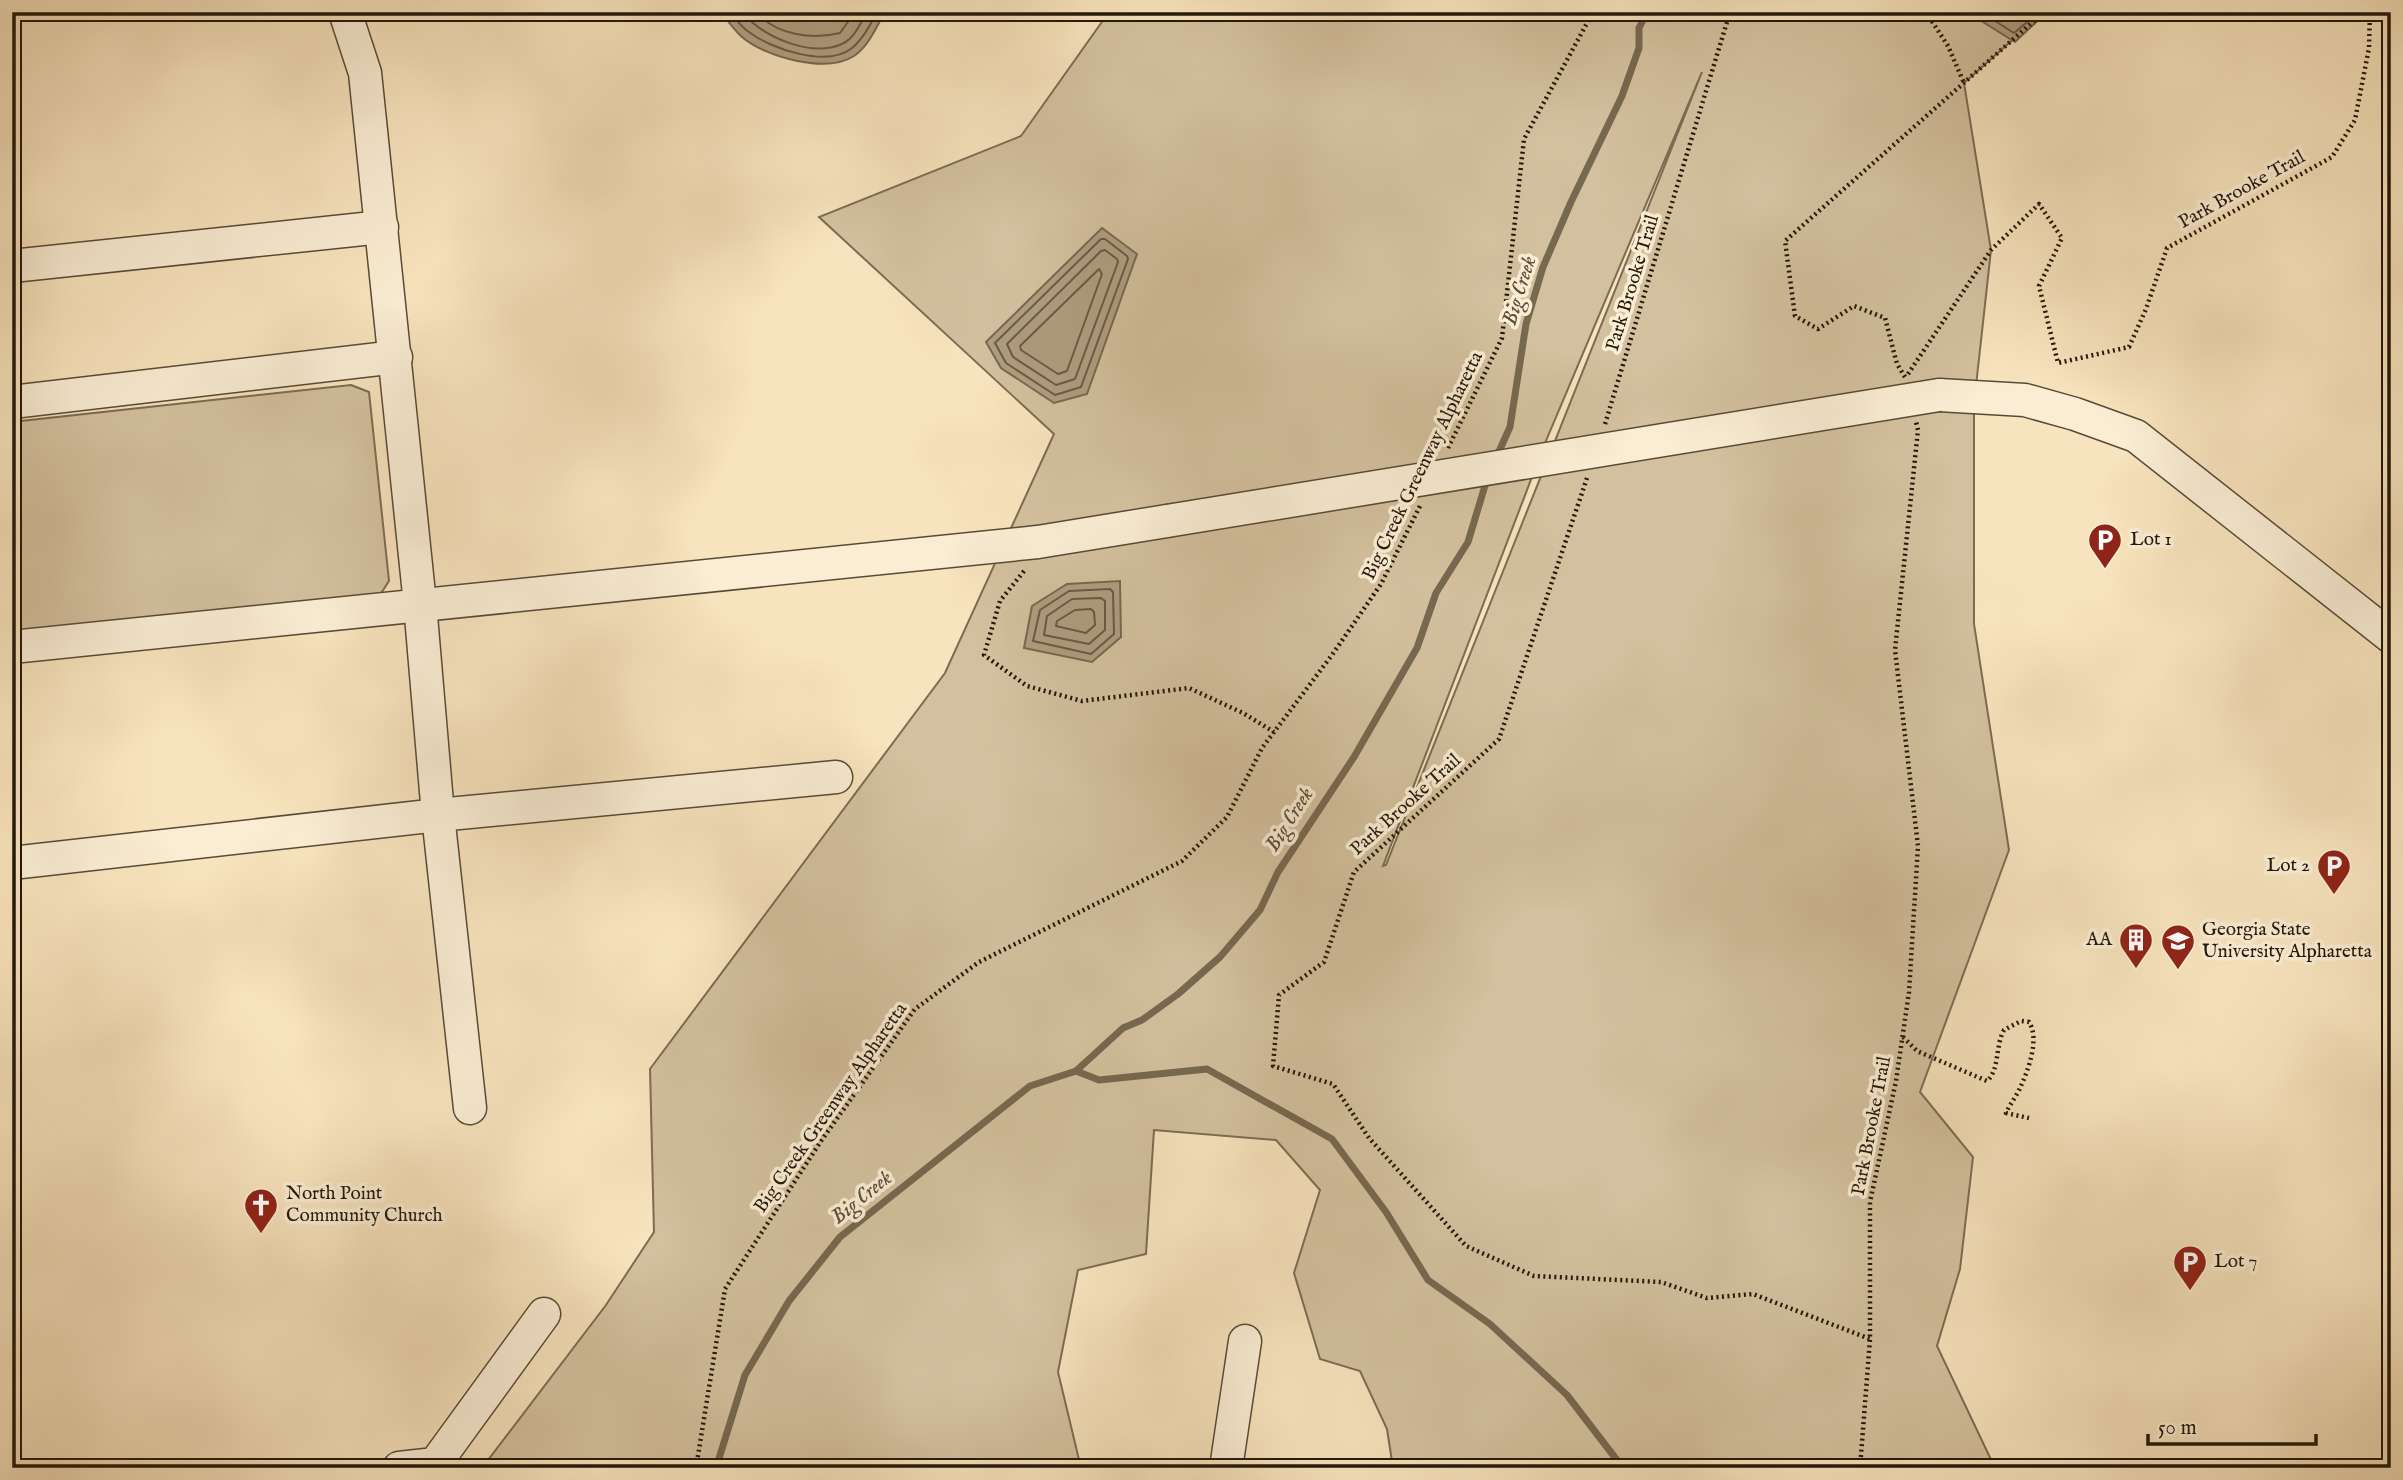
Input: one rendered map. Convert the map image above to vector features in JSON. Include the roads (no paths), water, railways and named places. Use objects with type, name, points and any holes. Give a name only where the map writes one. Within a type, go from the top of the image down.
[{"type":"street","points":[[345,12],[366,73],[420,604],[438,816],[470,1108]]},
{"type":"street","points":[[12,266],[382,227]]},
{"type":"street","points":[[12,402],[396,357]]},
{"type":"street","points":[[12,647],[1038,542],[1938,396],[2025,400],[2075,414],[2136,436],[2391,637]]},
{"type":"street","points":[[12,863],[438,816],[836,777]]},
{"type":"street","points":[[399,1468],[435,1464],[544,1314]]},
{"type":"street","points":[[1226,1468],[1245,1341]]},
{"type":"water","points":[[721,12],[885,12],[872,36],[854,56],[842,61],[812,63],[780,57],[752,44],[733,28]]},
{"type":"water","points":[[1971,12],[2047,12],[2015,42]]},
{"type":"water","points":[[1102,228],[1137,254],[1087,394],[1054,403],[1001,368],[986,342]]},
{"type":"water","points":[[1120,581],[1121,637],[1092,662],[1024,648],[1032,606],[1067,584]]},
{"type":"waterway","name":"Big Creek","points":[[1496,458],[1510,427],[1526,324],[1543,267],[1622,96],[1639,48],[1639,28],[1647,12]]},
{"type":"waterway","name":"Big Creek","points":[[716,1468],[745,1375],[789,1301],[840,1237],[1030,1086],[1076,1071],[1123,1028],[1142,1020],[1178,994],[1220,957],[1260,910],[1278,872],[1354,757],[1417,648],[1436,593],[1468,542],[1487,479]]},
{"type":"waterway","points":[[1076,1071],[1099,1080],[1207,1069],[1332,1139],[1386,1212],[1428,1280],[1490,1324],[1567,1395],[1623,1468]]},
{"type":"place","name":"Lot 1","points":[[2105,570]]},
{"type":"place","name":"Lot 2","points":[[2334,896]]},
{"type":"place","name":"AA","points":[[2136,970]]},
{"type":"place","name":"Georgia State University Alpharetta","points":[[2178,971]]},
{"type":"place","name":"North Point Community Church","points":[[261,1235]]},
{"type":"place","name":"Lot 7","points":[[2190,1292]]}]
